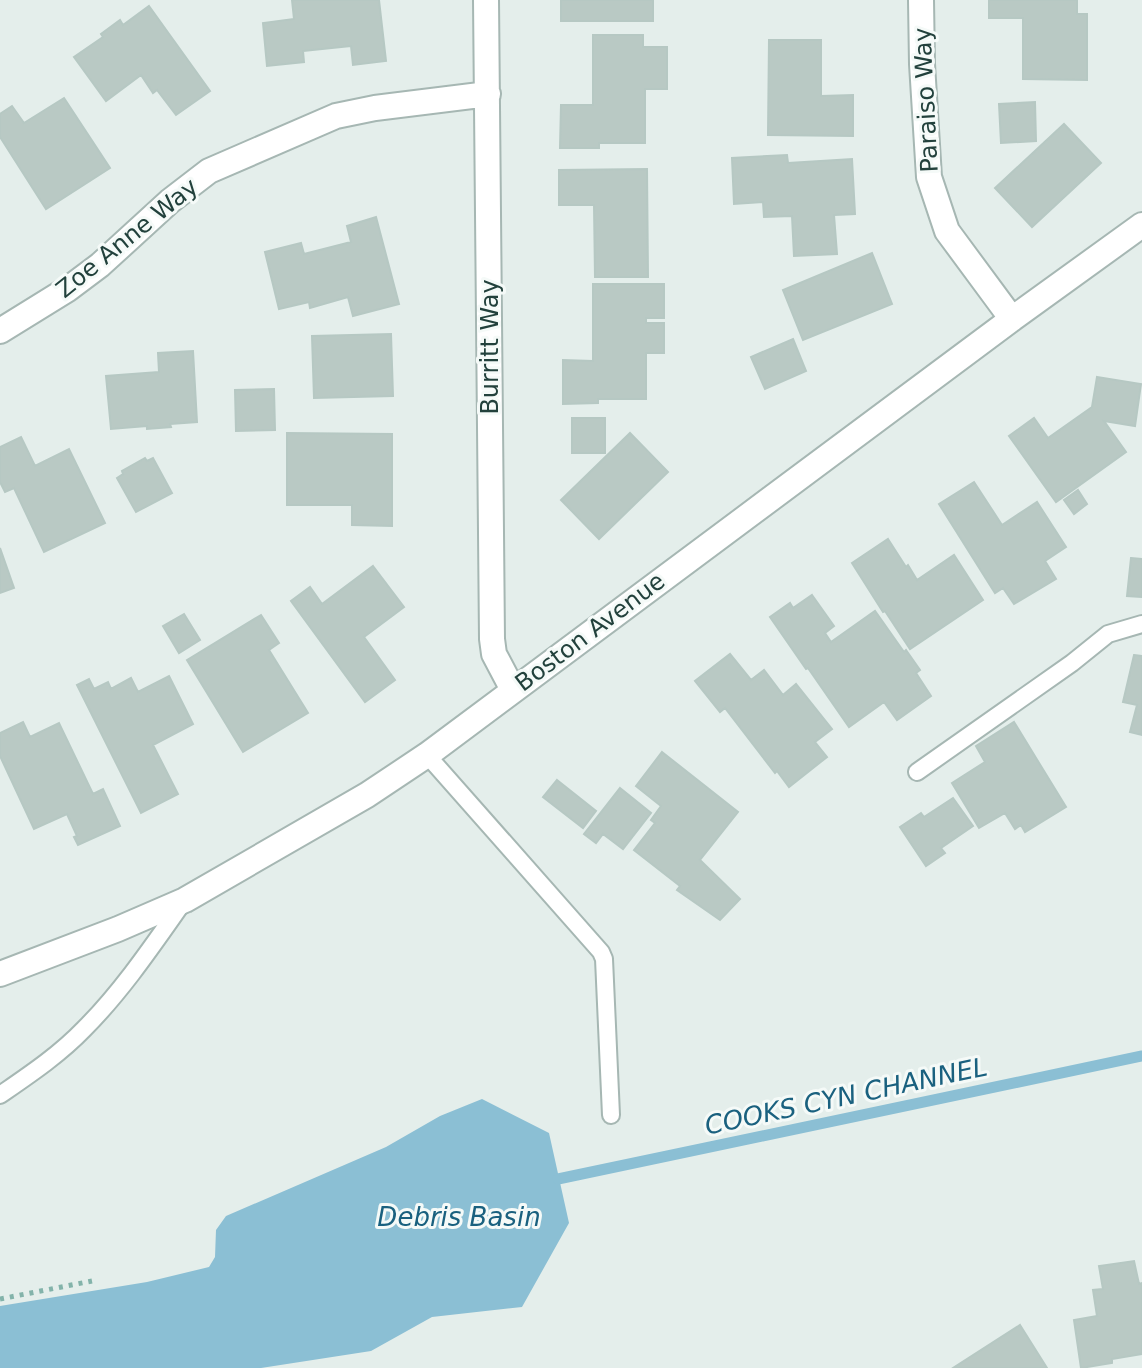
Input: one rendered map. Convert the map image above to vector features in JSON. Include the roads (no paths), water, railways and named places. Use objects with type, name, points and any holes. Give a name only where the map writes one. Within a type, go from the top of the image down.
[{"type":"street","name":"Burritt Way","points":[[486,0],[492,639],[494,654],[513,690]]},
{"type":"street","name":"Paraiso Way","points":[[921,0],[929,177],[947,231],[1012,319]]},
{"type":"street","name":"Zoe Anne Way","points":[[0,331],[68,289],[100,265],[170,201],[209,171],[336,116],[488,94]]},
{"type":"street","name":"Boston Avenue","points":[[0,974],[185,900],[367,795],[427,755],[1142,225]]},
{"type":"lane","points":[[917,772],[1072,663],[1108,634],[1142,624]]},
{"type":"lane","points":[[427,755],[601,952],[604,959],[611,1115]]},
{"type":"lane","points":[[0,1095],[53,1057],[83,1030],[138,966],[185,900]]},
{"type":"water","name":"Debris Basin","points":[[482,1099],[549,1133],[569,1223],[522,1307],[432,1317],[371,1351],[261,1368],[0,1368],[0,1306],[147,1282],[209,1267],[215,1257],[216,1230],[226,1216],[386,1147],[440,1116]]},
{"type":"waterway","name":"COOKS CYN CHANNEL","points":[[558,1179],[1142,1056]]}]
